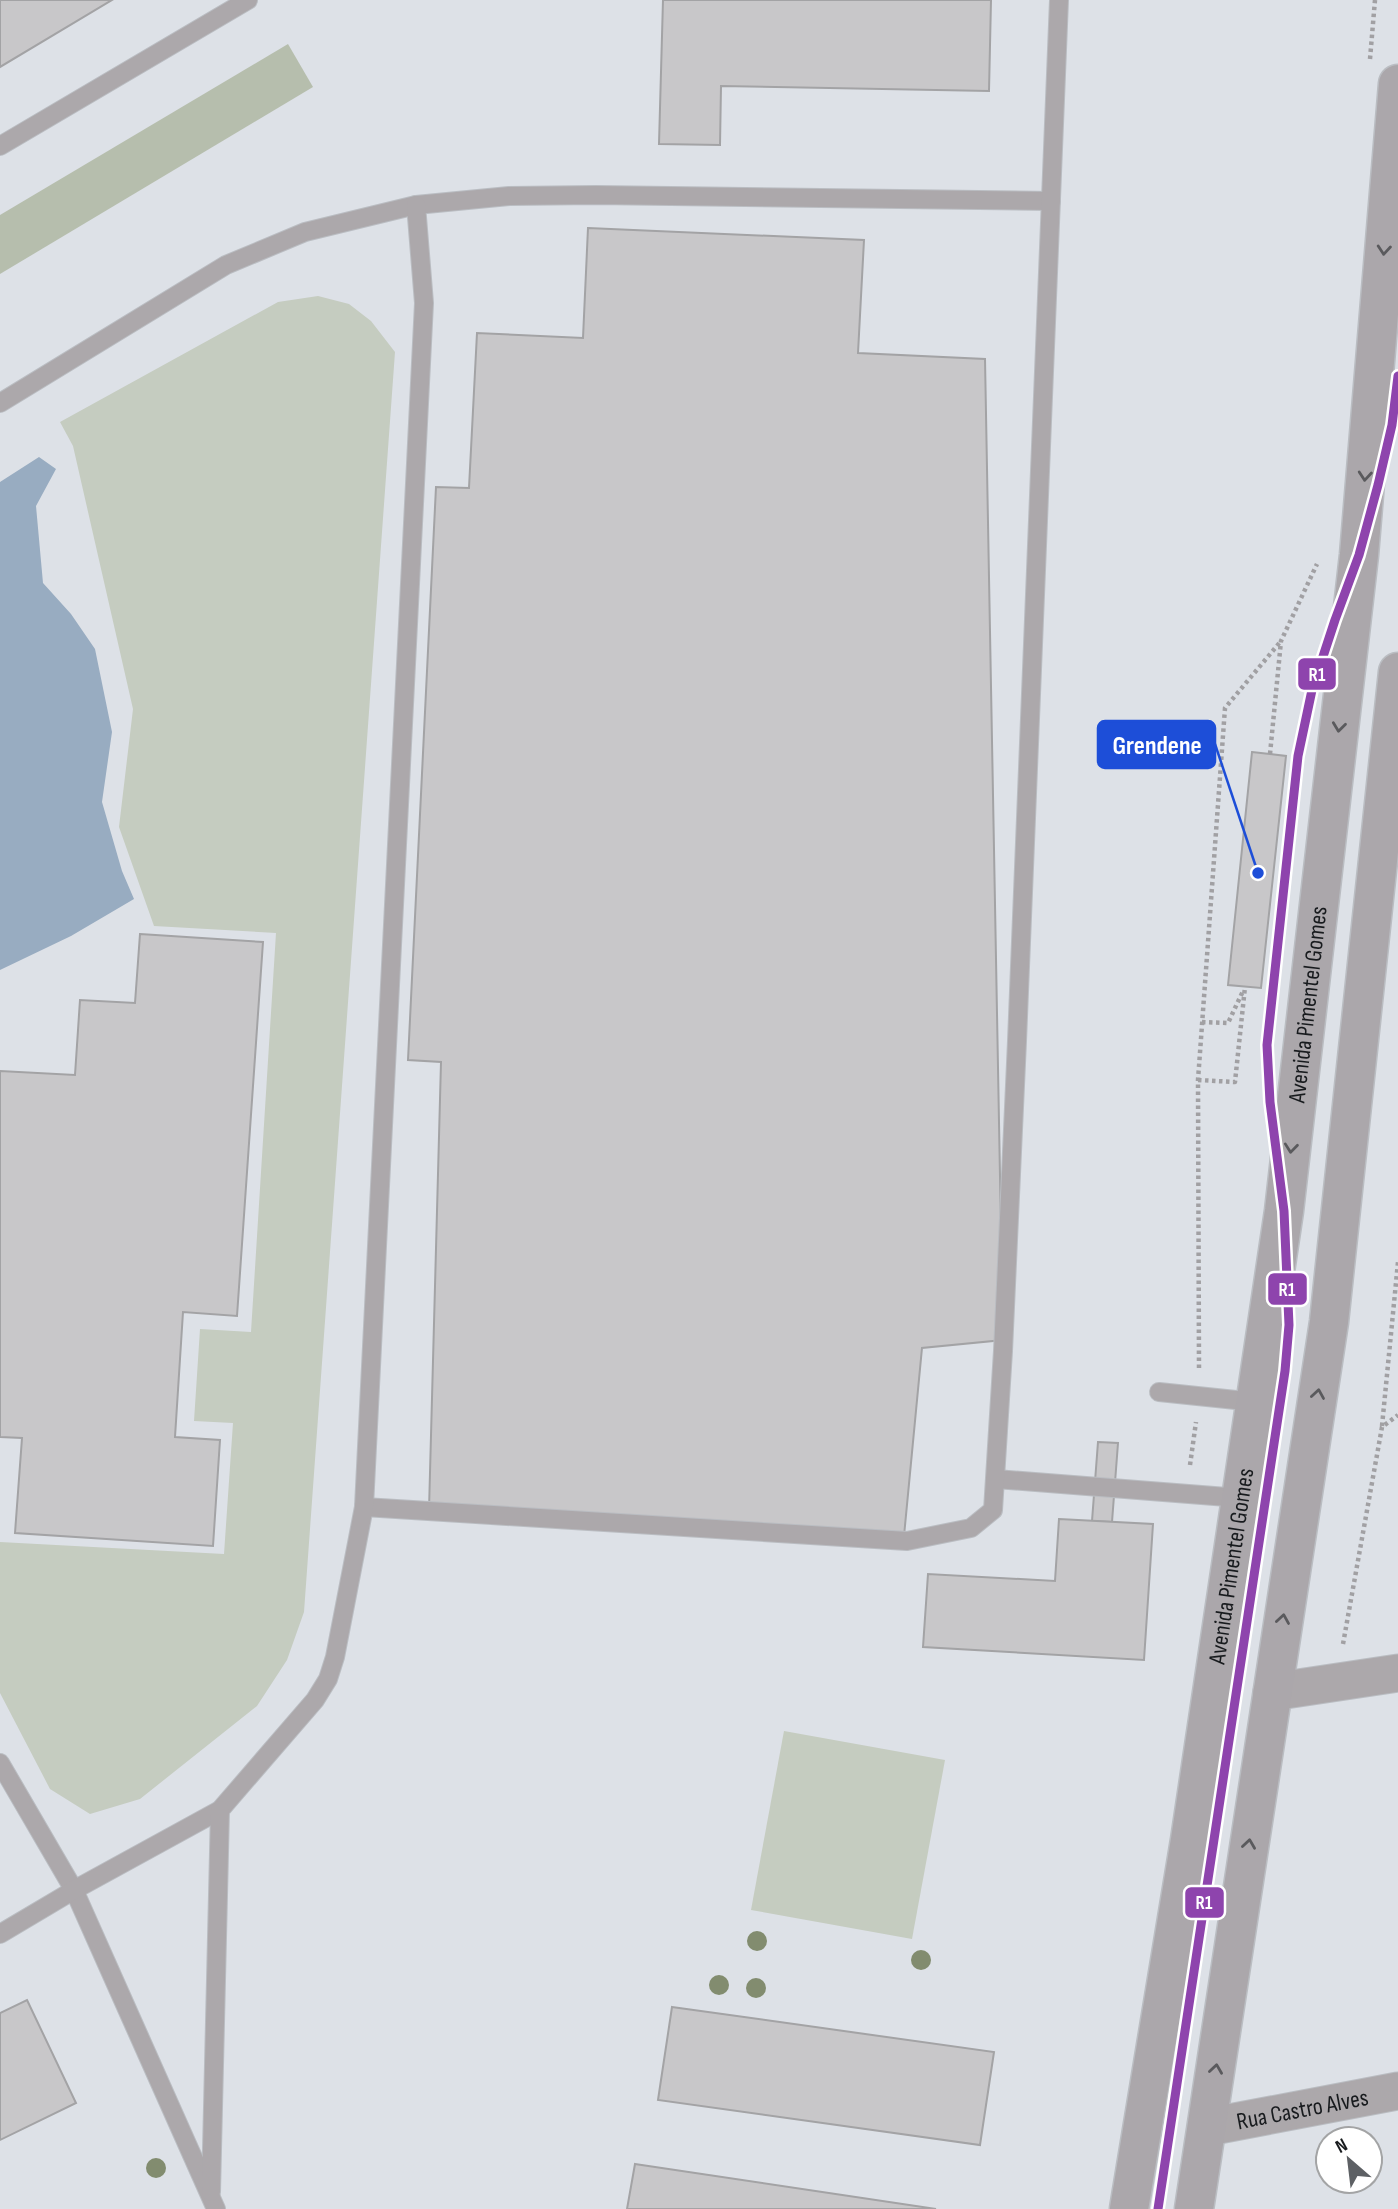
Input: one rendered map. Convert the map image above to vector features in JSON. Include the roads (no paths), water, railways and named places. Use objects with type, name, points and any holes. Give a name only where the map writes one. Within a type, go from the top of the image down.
[{"type":"main road","name":"Avenida Pimentel Gomes","points":[[1129,2209],[1190,1840],[1284,1212],[1359,555],[1398,84]]},
{"type":"main road","points":[[1194,2209],[1329,1322],[1398,673]]},
{"type":"street","points":[[1272,1692],[1398,1673]]},
{"type":"street","name":"Rua Castro Alves","points":[[1208,2127],[1398,2091]]},
{"type":"lane","points":[[0,146],[247,0]]},
{"type":"lane","points":[[364,1507],[907,1541],[971,1528],[993,1510],[1016,1054],[1059,0]]},
{"type":"lane","points":[[0,403],[226,265],[305,232],[416,205],[509,196],[596,195],[1051,201]]},
{"type":"lane","points":[[0,1934],[220,1810],[315,1700],[328,1679],[335,1657],[364,1507],[424,303],[416,205]]},
{"type":"lane","points":[[1159,1392],[1255,1402]]},
{"type":"lane","points":[[996,1479],[1240,1498]]},
{"type":"lane","points":[[0,1763],[74,1891],[213,2203]]},
{"type":"lane","points":[[213,2203],[220,1810]]},
{"type":"water","points":[[39,457],[56,469],[36,506],[43,583],[71,614],[95,649],[112,732],[102,802],[122,871],[134,899],[71,936],[0,970],[0,482]]},
{"type":"place","name":"Grendene","points":[[1258,873]]}]
